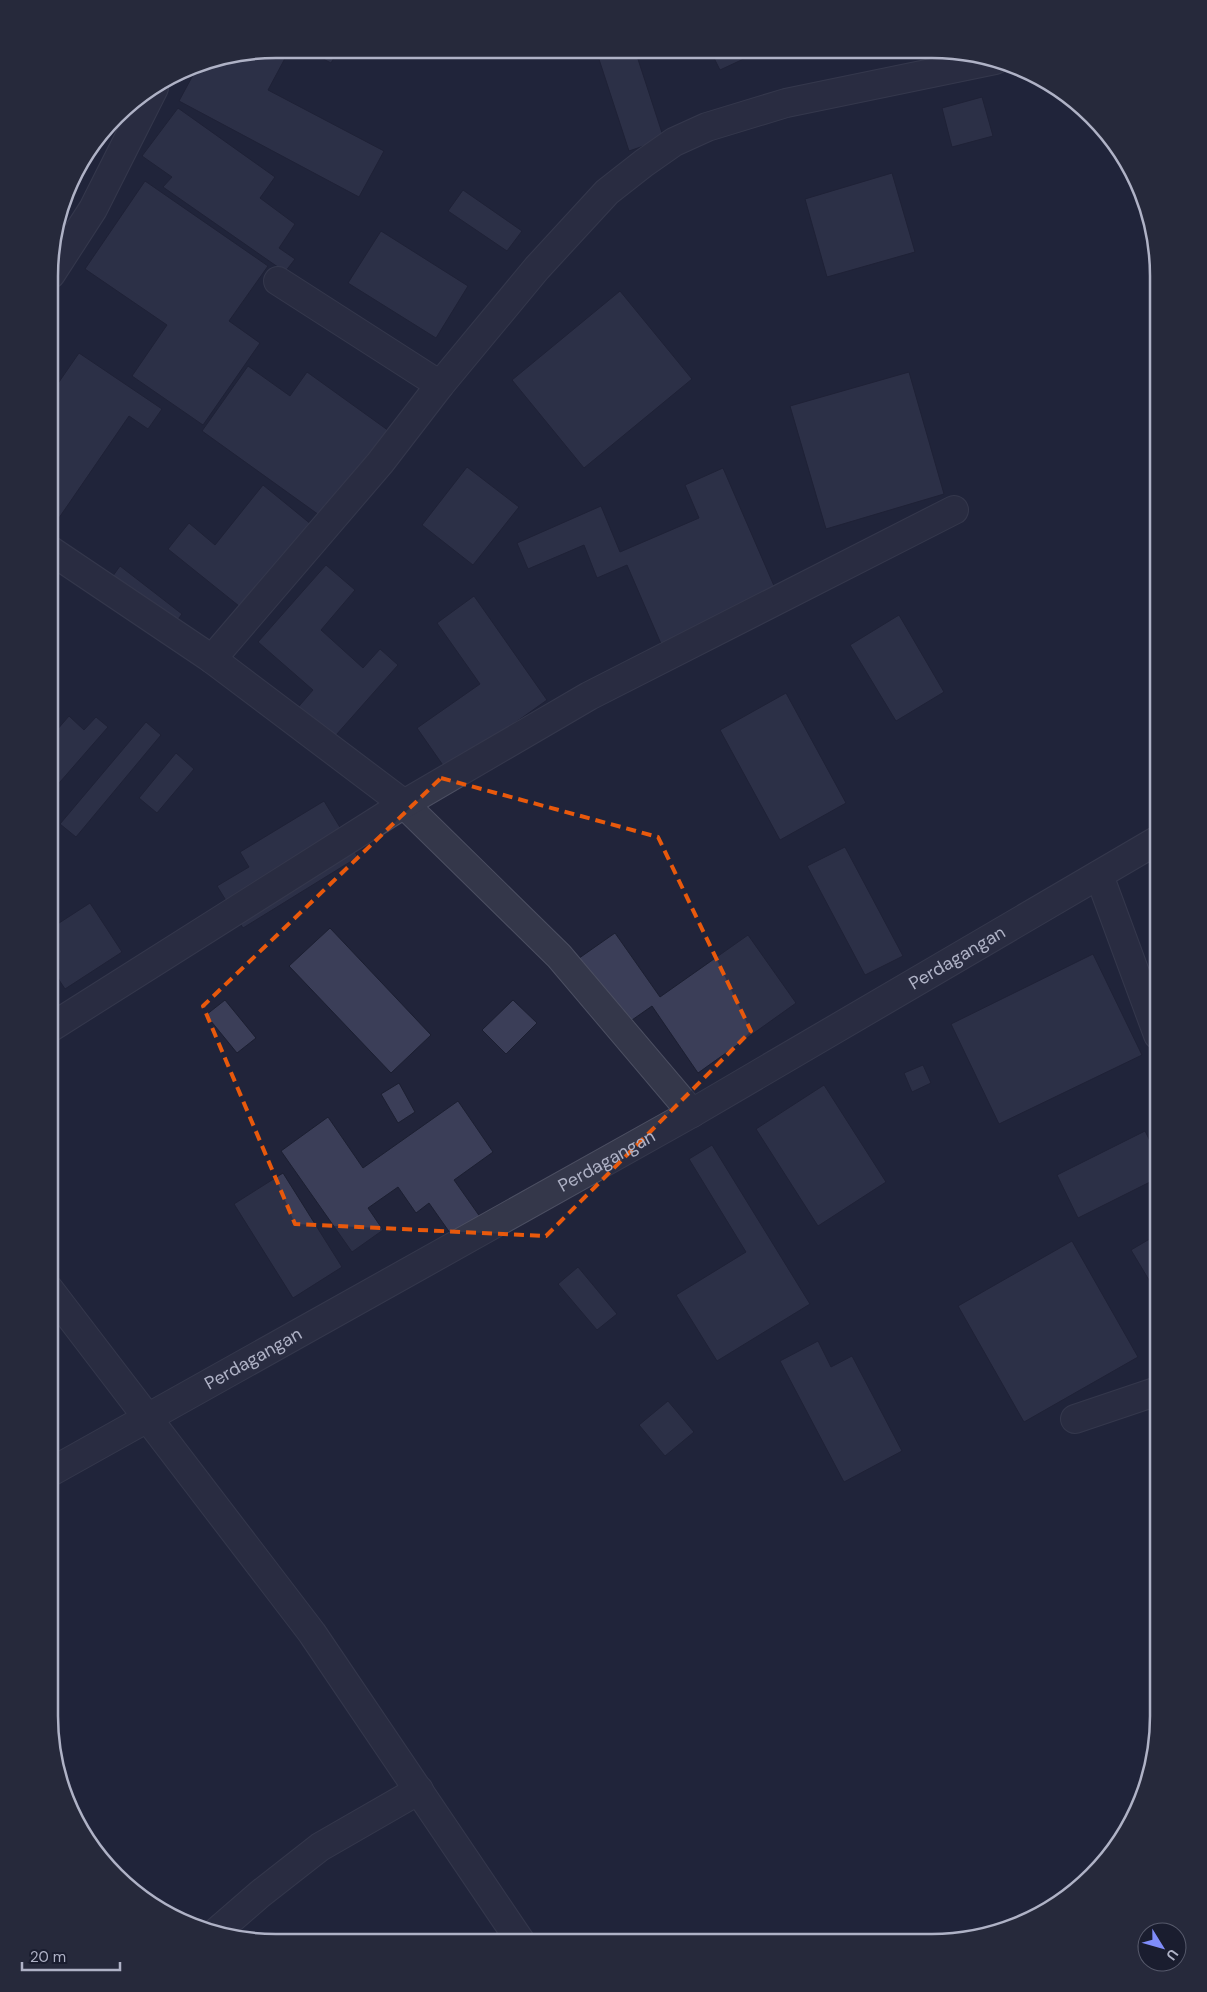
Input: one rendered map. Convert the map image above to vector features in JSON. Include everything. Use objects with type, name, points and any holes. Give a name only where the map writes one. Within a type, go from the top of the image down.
[{"type":"street","points":[[212,660],[380,463],[440,385],[537,268],[607,192],[674,142],[707,126],[786,103],[980,63]]},
{"type":"street","points":[[58,263],[93,209],[149,99]]},
{"type":"street","points":[[278,281],[440,385]]},
{"type":"street","points":[[58,1023],[404,804],[589,696],[954,510]]},
{"type":"street","points":[[58,555],[212,660],[404,804],[559,956],[692,1112]]},
{"type":"street","name":"Perdagangan","points":[[58,1468],[692,1112],[1150,845]]},
{"type":"street","points":[[1099,875],[1150,1012]]},
{"type":"street","points":[[58,1301],[312,1633],[516,1934]]},
{"type":"street","points":[[1075,1419],[1150,1394]]},
{"type":"street","points":[[221,1928],[260,1894],[320,1847],[419,1790]]},
{"type":"highlighted area","points":[[441,778],[658,837],[751,1031],[546,1236],[295,1224],[203,1006]]},
{"type":"building","points":[[285,58],[268,90],[384,151],[359,197],[179,101],[194,73],[247,59]]},
{"type":"building","points":[[321,58],[334,58],[331,63]]},
{"type":"building","points":[[599,58],[638,58],[664,139],[629,151]]},
{"type":"building","points":[[714,58],[746,58],[720,70]]},
{"type":"building","points":[[982,97],[993,136],[952,147],[942,108]]},
{"type":"building","points":[[178,108],[275,177],[260,198],[295,224],[279,248],[295,259],[285,272],[163,187],[172,177],[142,156]]},
{"type":"building","points":[[892,173],[915,252],[827,277],[805,199]]},
{"type":"building","points":[[145,181],[268,266],[229,321],[260,343],[203,425],[132,376],[167,325],[85,269]]},
{"type":"building","points":[[463,190],[522,231],[507,251],[448,211]]},
{"type":"building","points":[[381,231],[468,286],[436,338],[348,283]]},
{"type":"building","points":[[620,291],[692,379],[584,468],[512,380]]},
{"type":"building","points":[[79,353],[162,409],[148,429],[129,416],[58,519],[58,383]]},
{"type":"building","points":[[248,366],[290,396],[307,372],[389,431],[326,520],[202,431]]},
{"type":"building","points":[[909,372],[944,494],[826,529],[790,406]]},
{"type":"building","points":[[467,467],[519,507],[473,565],[422,525]]},
{"type":"building","points":[[723,468],[778,595],[662,646],[627,565],[597,578],[584,545],[528,569],[517,543],[601,506],[620,552],[699,518],[685,485]]},
{"type":"building","points":[[263,485],[312,525],[244,610],[168,549],[189,523],[215,545]]},
{"type":"building","points":[[326,565],[355,590],[321,630],[363,668],[380,649],[398,665],[329,743],[294,712],[313,690],[258,642]]},
{"type":"building","points":[[120,566],[182,614],[166,635],[105,587]]},
{"type":"building","points":[[474,596],[547,700],[447,771],[417,728],[480,684],[437,623]]},
{"type":"building","points":[[899,615],[944,692],[896,721],[850,645]]},
{"type":"building","points":[[786,693],[846,803],[780,840],[720,730]]},
{"type":"building","points":[[69,716],[84,730],[96,717],[108,727],[58,784],[58,729]]},
{"type":"building","points":[[146,722],[161,735],[76,837],[60,824]]},
{"type":"building","points":[[176,753],[194,769],[157,813],[139,798]]},
{"type":"building","points":[[324,801],[358,857],[243,928],[217,886],[249,867],[240,852]]},
{"type":"building","points":[[845,847],[903,956],[865,975],[807,866]]},
{"type":"building","points":[[90,903],[122,952],[65,989],[58,978],[58,924]]},
{"type":"building","points":[[330,928],[431,1035],[391,1073],[289,966]]},
{"type":"building","points":[[615,933],[660,997],[748,935],[796,1003],[698,1073],[652,1006],[622,1027],[575,961]]},
{"type":"building","points":[[1093,954],[1142,1055],[999,1124],[951,1024]]},
{"type":"building","points":[[225,1000],[256,1038],[237,1053],[206,1015]]},
{"type":"building","points":[[513,1000],[537,1023],[506,1054],[482,1030]]},
{"type":"building","points":[[923,1065],[931,1083],[912,1092],[904,1073]]},
{"type":"building","points":[[399,1083],[415,1112],[398,1123],[381,1094]]},
{"type":"building","points":[[824,1085],[886,1182],[818,1226],[756,1129]]},
{"type":"building","points":[[458,1101],[493,1152],[454,1180],[483,1221],[455,1240],[429,1203],[416,1213],[398,1187],[368,1208],[383,1230],[352,1252],[281,1151],[328,1117],[363,1168]]},
{"type":"building","points":[[1145,1131],[1150,1141],[1150,1182],[1078,1218],[1057,1175]]},
{"type":"building","points":[[712,1145],[810,1304],[717,1361],[676,1295],[746,1252],[689,1159]]},
{"type":"building","points":[[283,1173],[342,1267],[293,1298],[234,1204]]},
{"type":"building","points":[[1150,1239],[1150,1282],[1131,1250]]},
{"type":"building","points":[[1072,1241],[1138,1357],[1024,1422],[958,1306]]},
{"type":"building","points":[[578,1267],[617,1314],[597,1330],[558,1284]]},
{"type":"building","points":[[818,1341],[831,1367],[852,1356],[902,1451],[844,1482],[780,1361]]},
{"type":"building","points":[[668,1401],[694,1432],[665,1456],[639,1425]]}]
